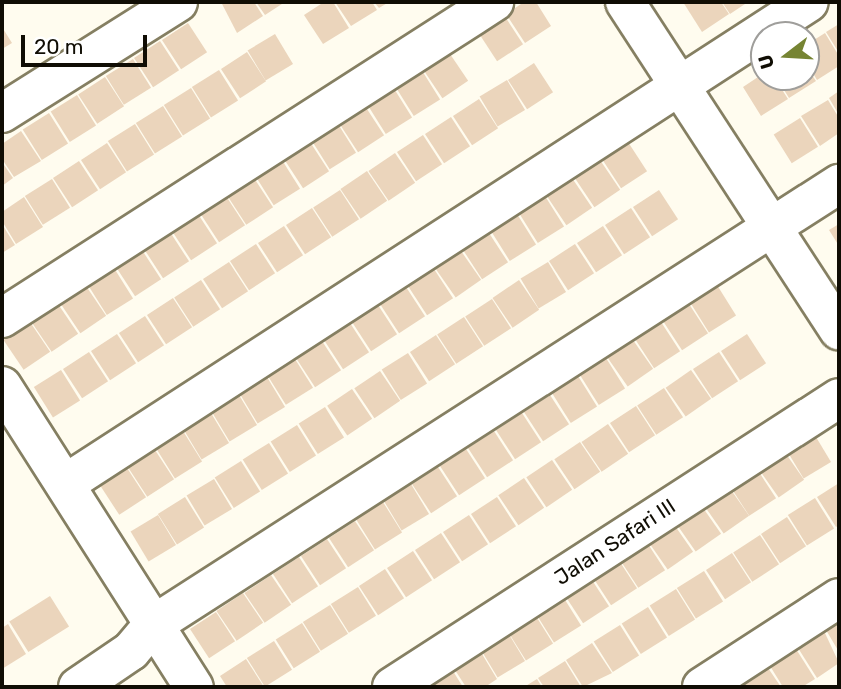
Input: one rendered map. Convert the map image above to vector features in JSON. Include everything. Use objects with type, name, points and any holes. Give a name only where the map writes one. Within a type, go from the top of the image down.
[{"type":"street","points":[[2,113],[178,2]]},
{"type":"street","points":[[2,318],[494,2]]},
{"type":"street","points":[[625,2],[770,229],[839,330]]},
{"type":"street","points":[[65,484],[809,2]]},
{"type":"street","points":[[78,687],[131,651],[153,625],[839,184]]},
{"type":"street","points":[[2,386],[194,687]]},
{"type":"street","name":"Jalan Safari III","points":[[392,687],[839,398]]},
{"type":"street","points":[[702,687],[839,598]]},
{"type":"building","points":[[221,2],[254,2],[263,16],[237,33]]},
{"type":"building","points":[[256,2],[285,2],[265,15]]},
{"type":"building","points":[[324,2],[333,2],[349,28],[323,44],[304,15]]},
{"type":"building","points":[[335,2],[372,2],[377,10],[351,26]]},
{"type":"building","points":[[374,2],[389,2],[379,8]]},
{"type":"building","points":[[524,2],[536,2],[551,26],[525,43],[506,14]]},
{"type":"building","points":[[683,2],[721,2],[729,14],[702,32]]},
{"type":"building","points":[[722,2],[748,2],[730,14]]},
{"type":"building","points":[[504,15],[523,44],[497,61],[478,32]]},
{"type":"building","points":[[188,23],[207,52],[181,69],[162,40]]},
{"type":"building","points":[[839,24],[839,53],[826,32]]},
{"type":"building","points":[[2,27],[12,43],[2,49]]},
{"type":"building","points":[[825,33],[839,56],[839,66],[820,78],[820,36]]},
{"type":"building","points":[[275,34],[293,64],[266,80],[248,50]]},
{"type":"building","points":[[160,41],[179,70],[153,87],[134,58]]},
{"type":"building","points":[[448,51],[468,81],[442,98],[422,68]]},
{"type":"building","points":[[247,52],[266,81],[240,98],[221,69]]},
{"type":"building","points":[[133,59],[151,88],[124,105],[106,76]]},
{"type":"building","points":[[534,63],[553,92],[527,109],[508,80]]},
{"type":"building","points":[[421,69],[440,100],[414,116],[395,85]]},
{"type":"building","points":[[219,70],[238,101],[211,117],[192,87]]},
{"type":"building","points":[[105,77],[124,106],[97,124],[78,94]]},
{"type":"building","points":[[507,80],[525,110],[498,126],[480,96]]},
{"type":"building","points":[[750,82],[750,91],[783,91],[788,99],[761,116],[743,87]]},
{"type":"building","points":[[393,87],[412,118],[386,134],[367,103]]},
{"type":"building","points":[[191,88],[210,119],[183,135],[164,105]]},
{"type":"building","points":[[785,91],[800,91],[789,98]]},
{"type":"building","points":[[839,91],[839,115],[829,98]]},
{"type":"building","points":[[77,95],[96,126],[70,142],[51,111]]},
{"type":"building","points":[[479,99],[498,128],[472,145],[453,116]]},
{"type":"building","points":[[828,100],[839,118],[839,133],[820,146],[801,116]]},
{"type":"building","points":[[163,106],[182,137],[155,153],[136,123]]},
{"type":"building","points":[[365,106],[384,135],[358,152],[339,123]]},
{"type":"building","points":[[49,113],[68,144],[42,160],[23,129]]},
{"type":"building","points":[[451,117],[470,146],[444,163],[425,134]]},
{"type":"building","points":[[800,118],[818,147],[792,163],[774,134]]},
{"type":"building","points":[[135,124],[154,155],[127,171],[108,141]]},
{"type":"building","points":[[338,124],[356,153],[330,169],[312,140]]},
{"type":"building","points":[[21,131],[41,161],[14,177],[2,159],[2,144]]},
{"type":"building","points":[[423,135],[442,164],[416,181],[397,152]]},
{"type":"building","points":[[310,142],[329,171],[303,188],[284,159]]},
{"type":"building","points":[[628,142],[647,171],[621,188],[602,159]]},
{"type":"building","points":[[107,143],[126,172],[100,189],[81,160]]},
{"type":"building","points":[[395,153],[415,183],[389,201],[368,171]]},
{"type":"building","points":[[282,160],[300,189],[274,205],[256,176]]},
{"type":"building","points":[[600,160],[620,190],[594,207],[574,177]]},
{"type":"building","points":[[79,161],[98,190],[72,207],[53,178]]},
{"type":"building","points":[[2,162],[13,178],[2,186]]},
{"type":"building","points":[[367,171],[387,201],[361,219],[340,189]]},
{"type":"building","points":[[254,178],[273,207],[246,225],[227,195]]},
{"type":"building","points":[[572,178],[592,208],[566,225],[546,195]]},
{"type":"building","points":[[52,179],[70,208],[43,225],[25,196]]},
{"type":"building","points":[[340,190],[359,219],[332,237],[313,207]]},
{"type":"building","points":[[659,190],[678,219],[652,236],[633,207]]},
{"type":"building","points":[[226,196],[245,225],[219,242],[200,213]]},
{"type":"building","points":[[545,196],[564,227],[538,243],[519,212]]},
{"type":"building","points":[[24,197],[43,227],[16,244],[2,221],[2,212]]},
{"type":"building","points":[[312,208],[331,237],[305,254],[286,225]]},
{"type":"building","points":[[631,208],[650,237],[624,254],[605,225]]},
{"type":"building","points":[[198,214],[217,243],[191,260],[172,231]]},
{"type":"building","points":[[517,214],[536,245],[510,261],[491,230]]},
{"type":"building","points":[[2,224],[15,245],[2,253]]},
{"type":"building","points":[[839,224],[839,246],[829,230]]},
{"type":"building","points":[[284,226],[303,255],[277,272],[258,243]]},
{"type":"building","points":[[603,226],[622,255],[596,272],[577,243]]},
{"type":"building","points":[[170,232],[189,261],[163,278],[144,249]]},
{"type":"building","points":[[489,233],[508,262],[482,279],[463,250]]},
{"type":"building","points":[[256,244],[275,273],[249,290],[230,261]]},
{"type":"building","points":[[575,244],[594,273],[568,290],[549,261]]},
{"type":"building","points":[[142,250],[161,279],[135,296],[116,267]]},
{"type":"building","points":[[461,251],[481,280],[456,297],[436,269]]},
{"type":"building","points":[[229,262],[248,291],[222,308],[203,279]]},
{"type":"building","points":[[548,262],[566,292],[539,308],[521,278]]},
{"type":"building","points":[[114,268],[133,299],[107,315],[88,284]]},
{"type":"building","points":[[434,269],[453,298],[427,315],[408,286]]},
{"type":"building","points":[[201,280],[220,309],[193,327],[174,297]]},
{"type":"building","points":[[519,280],[539,310],[513,328],[492,298]]},
{"type":"building","points":[[717,285],[736,316],[709,332],[690,302]]},
{"type":"building","points":[[86,286],[106,316],[80,333],[60,303]]},
{"type":"building","points":[[406,287],[425,316],[399,333],[380,304]]},
{"type":"building","points":[[173,298],[192,327],[166,344],[147,315]]},
{"type":"building","points":[[492,299],[511,328],[484,346],[465,316]]},
{"type":"building","points":[[58,304],[78,334],[52,352],[31,322]]},
{"type":"building","points":[[689,304],[708,333],[682,350],[663,321]]},
{"type":"building","points":[[378,305],[397,334],[371,351],[352,322]]},
{"type":"building","points":[[145,316],[164,345],[138,362],[119,333]]},
{"type":"building","points":[[464,317],[483,346],[456,364],[437,334]]},
{"type":"building","points":[[30,322],[50,352],[24,370],[3,340]]},
{"type":"building","points":[[661,322],[680,351],[654,368],[635,339]]},
{"type":"building","points":[[350,323],[369,352],[343,369],[324,340]]},
{"type":"building","points":[[117,334],[136,363],[110,380],[91,351]]},
{"type":"building","points":[[747,334],[766,363],[740,380],[721,351]]},
{"type":"building","points":[[436,335],[455,364],[429,381],[410,352]]},
{"type":"building","points":[[633,340],[653,369],[628,386],[608,358]]},
{"type":"building","points":[[322,341],[341,370],[315,387],[296,358]]},
{"type":"building","points":[[89,352],[108,381],[82,398],[63,369]]},
{"type":"building","points":[[719,352],[738,381],[712,398],[693,369]]},
{"type":"building","points":[[408,353],[427,384],[401,400],[382,369]]},
{"type":"building","points":[[606,358],[625,389],[599,405],[580,374]]},
{"type":"building","points":[[295,359],[313,388],[286,405],[268,376]]},
{"type":"building","points":[[61,370],[80,401],[53,417],[34,387]]},
{"type":"building","points":[[691,370],[711,399],[686,416],[666,388]]},
{"type":"building","points":[[380,371],[400,401],[374,418],[354,388]]},
{"type":"building","points":[[578,376],[597,407],[571,423],[552,392]]},
{"type":"building","points":[[267,377],[285,407],[258,423],[240,393]]},
{"type":"building","points":[[664,388],[683,417],[656,435],[637,405]]},
{"type":"building","points":[[352,389],[372,419],[347,436],[327,406]]},
{"type":"building","points":[[239,395],[257,425],[230,441],[212,411]]},
{"type":"building","points":[[550,395],[569,424],[543,441],[524,412]]},
{"type":"building","points":[[636,406],[655,435],[629,452],[610,423]]},
{"type":"building","points":[[325,407],[344,438],[318,454],[299,423]]},
{"type":"building","points":[[211,413],[229,443],[202,459],[184,429]]},
{"type":"building","points":[[522,413],[541,442],[515,459],[496,430]]},
{"type":"building","points":[[608,424],[628,454],[602,472],[581,442]]},
{"type":"building","points":[[297,425],[316,456],[290,472],[271,441]]},
{"type":"building","points":[[183,431],[202,462],[175,478],[156,448]]},
{"type":"building","points":[[494,431],[513,460],[487,477],[468,448]]},
{"type":"building","points":[[813,432],[831,462],[804,478],[786,448]]},
{"type":"building","points":[[580,442],[600,472],[574,489],[554,459]]},
{"type":"building","points":[[269,443],[288,474],[262,490],[243,459]]},
{"type":"building","points":[[466,449],[485,478],[459,495],[440,466]]},
{"type":"building","points":[[155,450],[174,479],[147,497],[128,467]]},
{"type":"building","points":[[784,451],[804,480],[779,497],[759,469]]},
{"type":"building","points":[[552,460],[572,490],[546,507],[526,477]]},
{"type":"building","points":[[241,461],[260,492],[234,508],[215,477]]},
{"type":"building","points":[[438,467],[457,496],[431,513],[412,484]]},
{"type":"building","points":[[127,468],[146,497],[119,515],[100,485]]},
{"type":"building","points":[[757,469],[776,498],[749,516],[730,486]]},
{"type":"building","points":[[524,478],[544,508],[518,525],[498,495]]},
{"type":"building","points":[[214,479],[232,509],[205,525],[187,495]]},
{"type":"building","points":[[839,483],[839,525],[836,527],[817,497]]},
{"type":"building","points":[[411,484],[429,514],[402,530],[384,500]]},
{"type":"building","points":[[729,487],[749,516],[724,533],[704,505]]},
{"type":"building","points":[[185,497],[204,528],[177,544],[158,514]]},
{"type":"building","points":[[497,497],[516,526],[490,543],[471,514]]},
{"type":"building","points":[[815,498],[834,529],[807,545],[788,515]]},
{"type":"building","points":[[383,502],[402,533],[375,549],[356,519]]},
{"type":"building","points":[[701,505],[721,534],[696,551],[676,523]]},
{"type":"building","points":[[158,515],[176,545],[149,561],[131,531]]},
{"type":"building","points":[[469,515],[488,544],[462,561],[443,532]]},
{"type":"building","points":[[787,517],[806,546],[780,563],[761,534]]},
{"type":"building","points":[[355,521],[374,550],[348,567],[329,538]]},
{"type":"building","points":[[673,523],[693,552],[668,569],[648,541]]},
{"type":"building","points":[[441,533],[460,562],[434,579],[415,550]]},
{"type":"building","points":[[760,535],[779,564],[752,582],[733,552]]},
{"type":"building","points":[[327,539],[346,568],[320,585],[301,556]]},
{"type":"building","points":[[646,541],[665,570],[638,588],[619,558]]},
{"type":"building","points":[[413,551],[432,580],[406,597],[387,568]]},
{"type":"building","points":[[732,553],[751,582],[725,599],[706,570]]},
{"type":"building","points":[[299,557],[318,586],[292,603],[273,574]]},
{"type":"building","points":[[618,559],[637,588],[611,605],[592,576]]},
{"type":"building","points":[[385,569],[404,598],[378,615],[359,586]]},
{"type":"building","points":[[704,571],[723,602],[696,618],[677,588]]},
{"type":"building","points":[[271,575],[291,605],[265,623],[244,593]]},
{"type":"building","points":[[590,577],[609,606],[583,623],[564,594]]},
{"type":"building","points":[[358,587],[376,616],[349,633],[331,604]]},
{"type":"building","points":[[676,589],[695,620],[669,636],[650,605]]},
{"type":"building","points":[[243,593],[263,623],[237,641],[216,611]]},
{"type":"building","points":[[562,595],[581,626],[554,642],[535,612]]},
{"type":"building","points":[[50,596],[69,627],[28,652],[9,621]]},
{"type":"building","points":[[330,605],[348,634],[321,651],[303,622]]},
{"type":"building","points":[[648,607],[667,638],[641,654],[622,623]]},
{"type":"building","points":[[216,612],[235,641],[209,658],[190,629]]},
{"type":"building","points":[[534,613],[553,644],[526,660],[507,630]]},
{"type":"building","points":[[839,621],[839,652],[826,630]]},
{"type":"building","points":[[302,623],[320,652],[294,668],[276,639]]},
{"type":"building","points":[[8,624],[26,654],[2,669],[2,628]]},
{"type":"building","points":[[620,625],[639,656],[613,672],[594,641]]},
{"type":"building","points":[[507,631],[525,661],[498,677],[480,647]]},
{"type":"building","points":[[824,631],[839,663],[817,678],[798,648]]},
{"type":"building","points":[[274,641],[292,670],[265,687],[247,658]]},
{"type":"building","points":[[592,643],[612,673],[583,687],[566,660]]},
{"type":"building","points":[[479,649],[497,679],[485,687],[466,687],[453,667]]},
{"type":"building","points":[[796,649],[815,679],[802,687],[783,687],[770,666]]},
{"type":"building","points":[[246,659],[264,687],[227,687],[220,676]]},
{"type":"building","points":[[565,661],[581,687],[544,687],[538,678]]},
{"type":"building","points":[[451,668],[463,687],[426,687]]},
{"type":"building","points":[[768,668],[781,687],[744,687],[742,684]]},
{"type":"building","points":[[537,679],[542,687],[524,687]]}]
